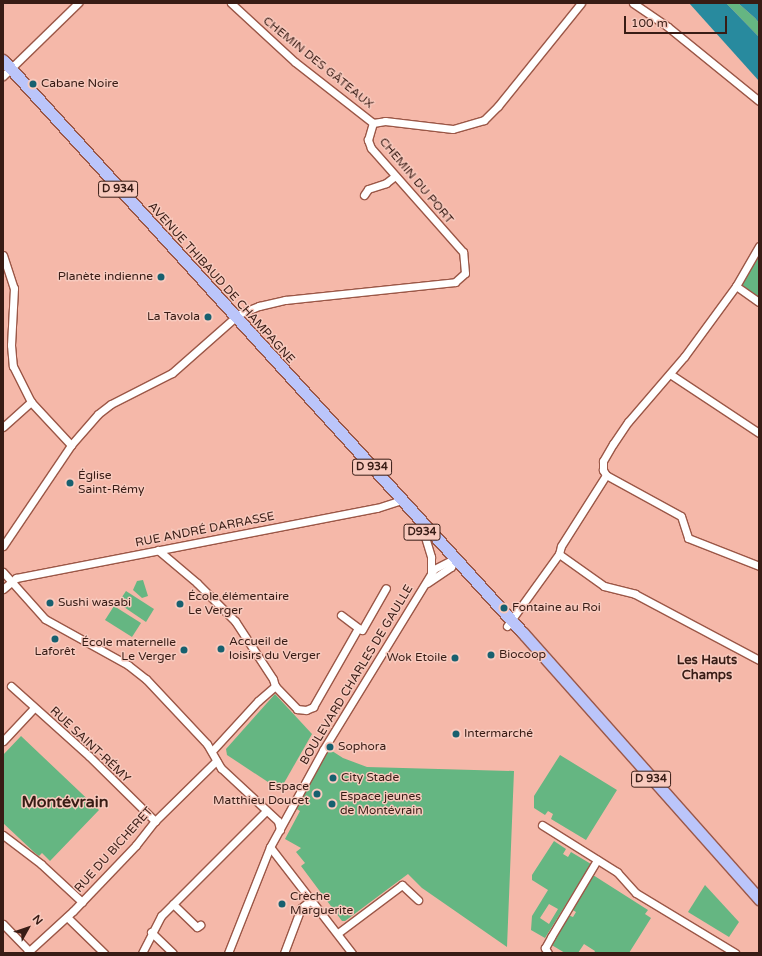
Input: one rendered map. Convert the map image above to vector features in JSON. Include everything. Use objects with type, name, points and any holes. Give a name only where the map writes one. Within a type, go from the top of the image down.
[{"type":"main road","name":"AVENUE THIBAUD DE CHAMPAGNE","points":[[6,68],[340,434],[450,562]]},
{"type":"main road","name":"AVENUE THIBAUD DE CHAMPAGNE","points":[[399,501],[426,537],[542,658],[759,899]]},
{"type":"street","points":[[6,68],[78,3]]},
{"type":"street","name":"CHEMIN DES GÂTEAUX","points":[[231,3],[295,62],[374,123]]},
{"type":"street","name":"CHEMIN DU PORT","points":[[234,318],[247,309],[286,300],[455,282],[467,268],[463,252],[371,148],[368,140],[374,123],[385,121],[453,129],[484,120],[498,106],[581,3]]},
{"type":"street","points":[[634,3],[674,32],[759,101]]},
{"type":"street","points":[[364,194],[368,189],[386,183],[395,176]]},
{"type":"street","points":[[759,246],[736,286],[670,374],[628,422],[603,461],[602,470],[606,475],[681,516],[688,538],[759,566]]},
{"type":"street","points":[[3,255],[14,288],[11,345],[13,366],[31,402],[71,445]]},
{"type":"street","points":[[736,286],[759,302]]},
{"type":"street","points":[[3,546],[71,445],[111,404],[172,373],[234,318]]},
{"type":"street","points":[[670,374],[759,433]]},
{"type":"street","points":[[3,427],[31,402]]},
{"type":"street","points":[[509,624],[559,554],[606,475]]},
{"type":"street","name":"RUE ANDRÉ DARRASSE","points":[[3,589],[16,578],[377,508],[399,501]]},
{"type":"street","points":[[426,537],[431,557],[431,574]]},
{"type":"street","points":[[158,550],[197,583],[235,621],[273,679],[275,686],[297,708],[306,710],[313,707],[358,628]]},
{"type":"street","points":[[559,554],[604,586],[635,594],[759,660]]},
{"type":"street","name":"BOULEVARD CHARLES DE GAULLE","points":[[228,953],[270,847],[363,682],[434,568],[450,562]]},
{"type":"street","name":"BOULEVARD CHARLES DE GAULLE","points":[[426,583],[450,562]]},
{"type":"street","points":[[3,572],[13,582],[29,604],[45,619],[128,665],[146,679],[212,751],[216,761],[265,812],[278,821],[280,830]]},
{"type":"street","points":[[341,615],[362,630],[386,588]]},
{"type":"street","name":"RUE SAINT-RÉMY","points":[[11,686],[89,756],[155,821]]},
{"type":"street","points":[[212,751],[275,686]]},
{"type":"street","points":[[3,741],[34,708]]},
{"type":"street","name":"RUE DU BICHERET","points":[[28,952],[82,902],[136,845],[155,821],[216,761]]},
{"type":"street","points":[[142,953],[150,932],[173,904],[265,812]]},
{"type":"street","points":[[542,825],[617,872],[636,893],[735,953]]},
{"type":"street","points":[[3,835],[41,864],[82,902]]},
{"type":"street","points":[[270,847],[312,899],[352,953]]},
{"type":"street","points":[[548,953],[545,948],[597,860]]},
{"type":"street","points":[[338,933],[402,885],[418,900]]},
{"type":"street","points":[[284,953],[301,908],[312,899]]},
{"type":"street","points":[[173,904],[197,927],[200,925]]},
{"type":"street","points":[[66,917],[104,953]]},
{"type":"street","points":[[3,924],[28,952]]},
{"type":"street","points":[[150,932],[173,953]]},
{"type":"green space","points":[[726,3],[738,3],[755,18],[759,23],[759,37]]},
{"type":"green space","points":[[759,246],[759,301],[736,286]]},
{"type":"green space","points":[[143,580],[148,596],[142,598],[133,590],[137,581]]},
{"type":"green space","points":[[126,591],[154,609],[146,622],[118,603]]},
{"type":"green space","points":[[114,606],[141,623],[132,637],[105,620]]},
{"type":"green space","points":[[275,694],[312,734],[280,790],[227,755],[226,749]]},
{"type":"green space","points":[[21,736],[99,810],[50,861],[42,853],[39,856],[35,853],[3,823],[3,755]]},
{"type":"green space","points":[[329,749],[343,758],[367,767],[514,771],[507,947],[422,888],[408,874],[345,921],[342,921],[301,866],[305,863],[296,852],[301,848],[285,839],[300,811],[295,808]]},
{"type":"green space","points":[[560,755],[617,790],[586,840],[551,819],[553,814],[548,811],[545,815],[534,808],[534,796]]},
{"type":"green space","points":[[554,841],[566,849],[563,854],[568,857],[571,852],[591,864],[545,938],[531,930],[532,916],[548,890],[532,880],[532,875]],"holes":[[[549,904],[558,909],[549,924],[540,918]]]},
{"type":"green space","points":[[593,875],[648,910],[645,914],[651,918],[629,953],[594,953],[595,951],[584,944],[578,953],[565,953],[550,944],[568,915],[573,917],[576,912],[571,909]]},
{"type":"green space","points":[[705,885],[739,922],[729,937],[688,912]]},
{"type":"water","points":[[689,3],[726,3],[759,37],[759,81]]},
{"type":"water","points":[[738,3],[759,3],[759,23],[755,18]]},
{"type":"place","name":"Cabane Noire","points":[[33,84]]},
{"type":"place","name":"Planète indienne","points":[[161,277]]},
{"type":"place","name":"La Tavola","points":[[208,317]]},
{"type":"place","name":"Église Saint-Rémy","points":[[70,483]]},
{"type":"place","name":"Sushi wasabi","points":[[50,603]]},
{"type":"place","name":"École élémentaire Le Verger","points":[[180,604]]},
{"type":"place","name":"Fontaine au Roi","points":[[504,608]]},
{"type":"place","name":"Laforêt","points":[[55,639]]},
{"type":"place","name":"Accueil de loisirs du Verger","points":[[221,649]]},
{"type":"place","name":"École maternelle Le Verger","points":[[184,650]]},
{"type":"place","name":"Biocoop","points":[[491,655]]},
{"type":"place","name":"Wok Etoile","points":[[455,658]]},
{"type":"place","name":"Intermarché","points":[[456,734]]},
{"type":"place","name":"Sophora","points":[[330,747]]},
{"type":"place","name":"City Stade","points":[[333,778]]},
{"type":"place","name":"Espace Matthieu Doucet","points":[[317,794]]},
{"type":"place","name":"Espace jeunes de Montévrain","points":[[332,804]]},
{"type":"place","name":"Crèche Marguerite","points":[[282,904]]},
{"type":"district","name":"Les Hauts Champs","points":[[707,668]]},
{"type":"district","name":"Montévrain","points":[[65,802]]}]
